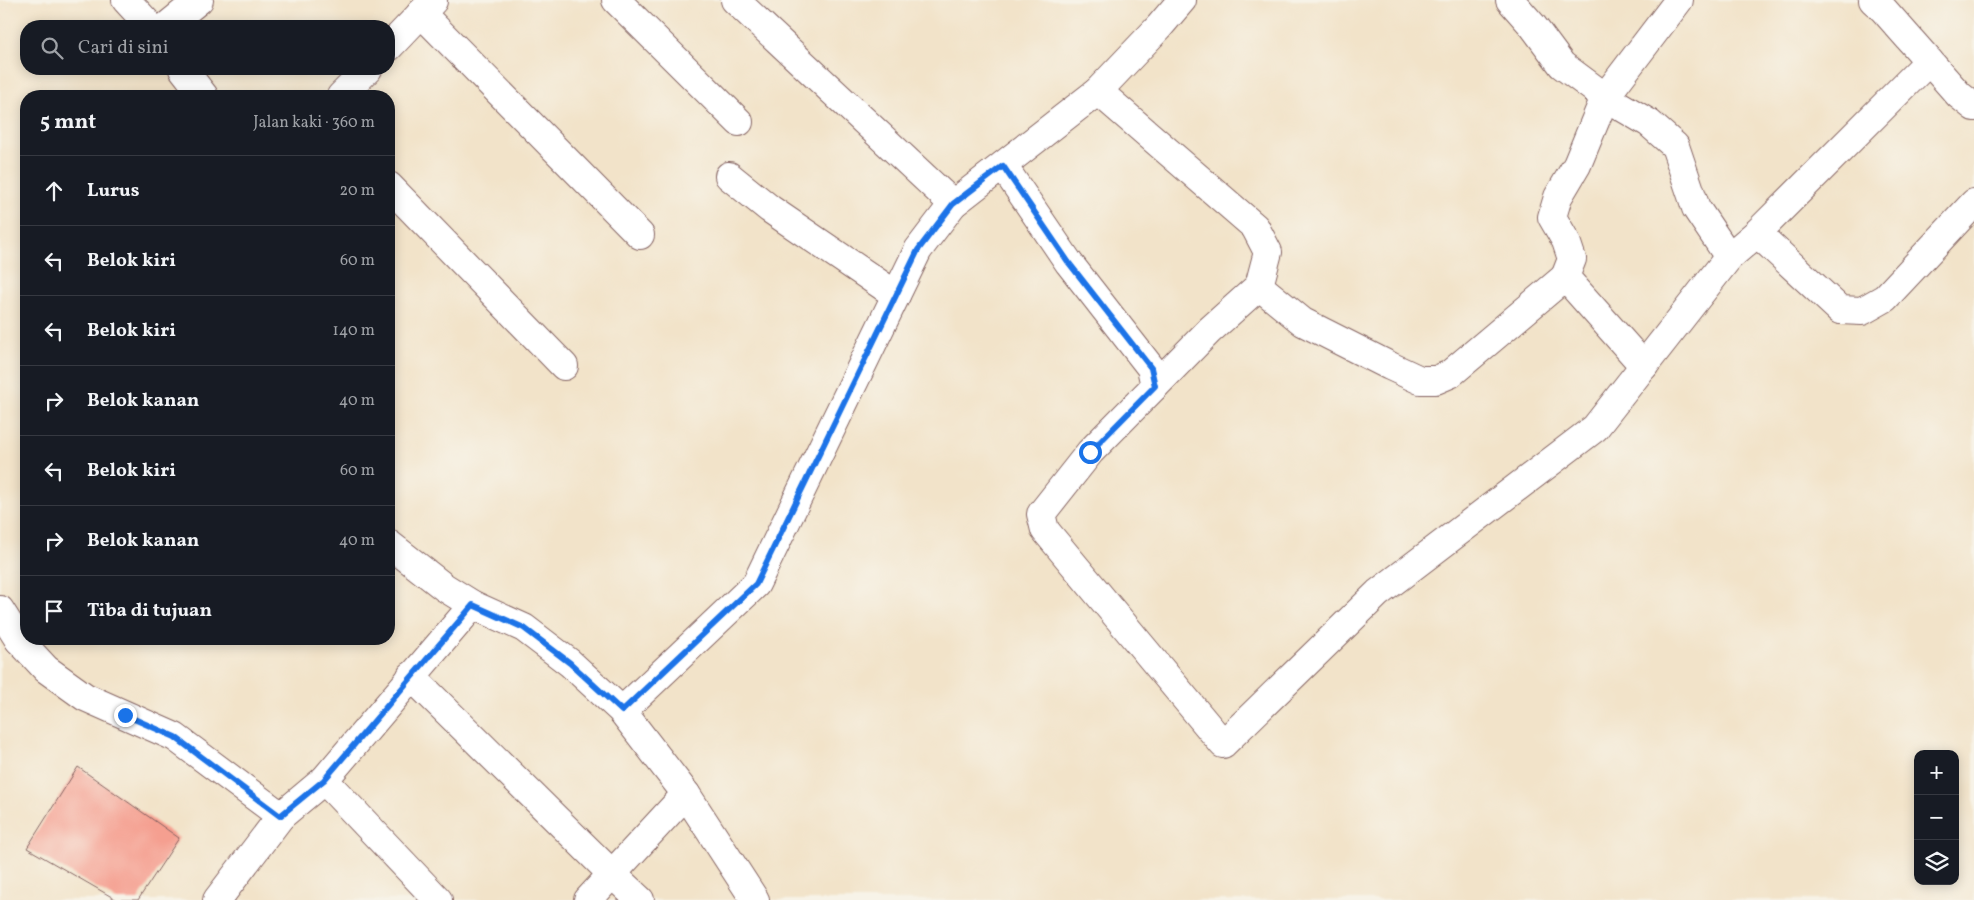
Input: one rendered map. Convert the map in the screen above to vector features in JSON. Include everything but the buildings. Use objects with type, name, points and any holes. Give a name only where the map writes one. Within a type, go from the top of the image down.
[{"type":"street","points":[[126,0],[144,20]]},
{"type":"street","points":[[174,20],[199,0]]},
{"type":"street","points":[[616,0],[739,122]]},
{"type":"street","points":[[735,0],[953,204]]},
{"type":"street","points":[[622,711],[756,584],[918,250],[953,204],[1098,90],[1159,28],[1182,0]]},
{"type":"street","points":[[1510,0],[1533,26],[1562,65],[1605,97],[1649,123],[1674,146],[1696,208],[1729,257]]},
{"type":"street","points":[[1260,286],[1303,322],[1397,370],[1420,380],[1436,380],[1450,374],[1565,277],[1572,259],[1566,241],[1552,217],[1558,197],[1577,165],[1605,97],[1679,0]]},
{"type":"street","points":[[1872,0],[1883,8],[1958,95],[1974,107]]},
{"type":"street","points":[[395,41],[427,7],[640,235]]},
{"type":"street","points":[[1098,90],[1256,227],[1268,252],[1260,286],[1210,330],[1090,452],[1041,514],[1045,530],[1223,744],[1378,593],[1595,428],[1729,257],[1757,232],[1929,61]]},
{"type":"street","points":[[188,75],[199,90]]},
{"type":"street","points":[[347,90],[362,75]]},
{"type":"street","points":[[1003,166],[1069,263],[1151,368],[1155,386]]},
{"type":"street","points":[[729,176],[770,209],[896,295]]},
{"type":"street","points":[[395,192],[564,366]]},
{"type":"street","points":[[1757,232],[1840,310],[1862,311],[1885,298],[1974,203]]},
{"type":"street","points":[[1565,277],[1644,366]]},
{"type":"street","points":[[395,549],[444,587],[473,605],[524,628],[570,663],[622,711],[686,794],[755,900]]},
{"type":"street","points":[[218,900],[280,816],[324,780],[473,605]]},
{"type":"street","points":[[0,610],[20,633]]},
{"type":"street","points":[[29,645],[46,668],[85,697],[175,737],[280,816]]},
{"type":"street","points":[[411,676],[640,900]]},
{"type":"street","points":[[324,780],[438,900]]},
{"type":"street","points":[[588,900],[686,794]]},
{"type":"route","points":[[125,715],[175,737],[280,816],[324,780],[473,605],[524,628],[570,663],[622,711],[756,584],[918,250],[953,204],[1003,166],[1069,263],[1151,368],[1155,386],[1090,452]]}]
